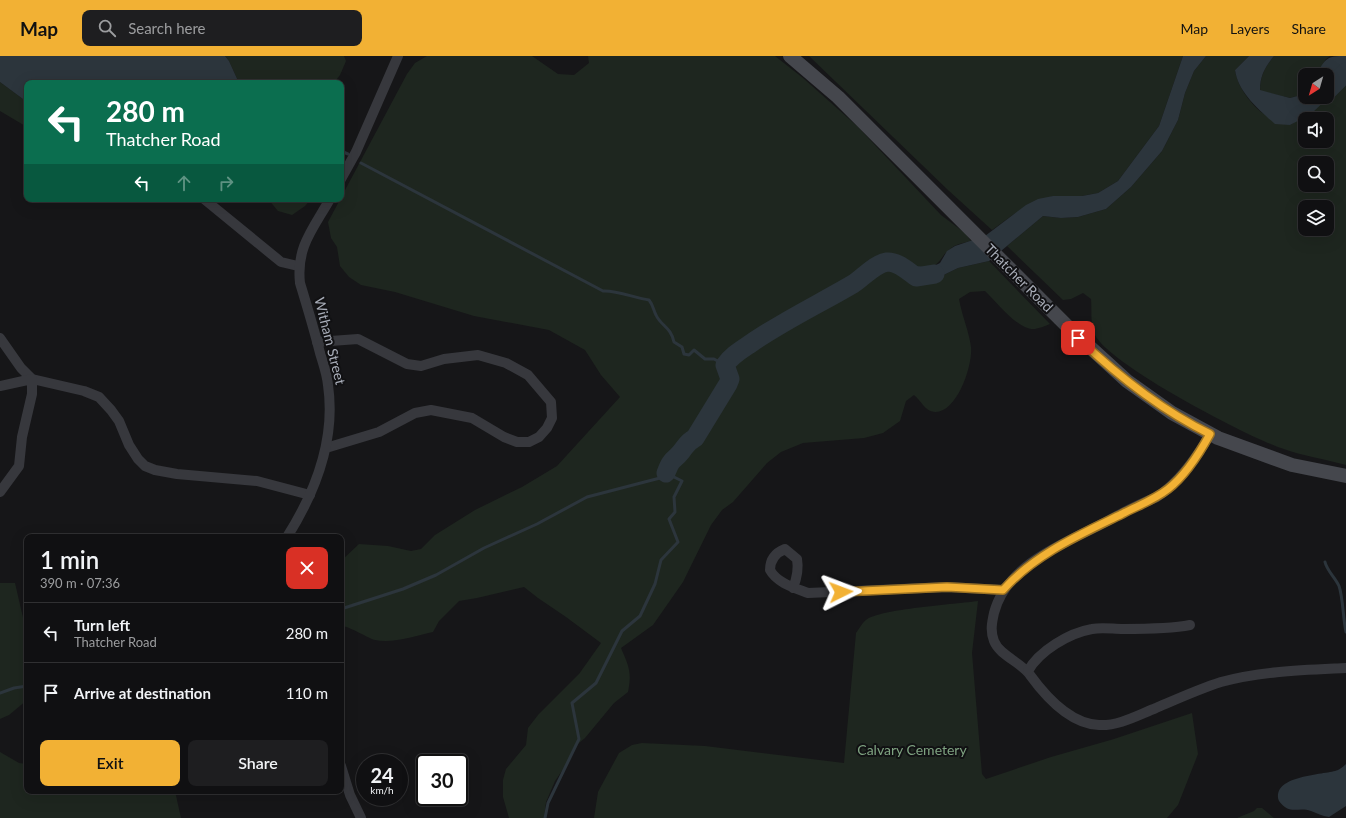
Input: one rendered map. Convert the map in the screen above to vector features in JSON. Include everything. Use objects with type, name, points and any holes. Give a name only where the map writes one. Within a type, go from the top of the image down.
[{"type":"main road","name":"Thatcher Road","points":[[790,56],[838,97],[1090,349],[1127,381],[1172,413],[1210,434],[1240,447],[1286,463],[1346,476]]},
{"type":"street","points":[[344,174],[356,152],[398,56]]},
{"type":"street","points":[[208,202],[281,262],[298,266]]},
{"type":"street","name":"Witham Street","points":[[289,534],[310,496],[329,436],[329,391],[300,283],[298,266],[301,250],[328,202]]},
{"type":"street","points":[[0,338],[21,368],[32,379],[32,394],[22,437],[19,466],[0,492]]},
{"type":"street","points":[[317,342],[358,339],[407,364],[421,366],[444,359],[478,355],[506,363],[528,375],[551,402],[552,418],[547,428],[539,437],[529,442],[517,442],[504,437],[472,418],[431,410],[415,413],[379,432],[326,448]]},
{"type":"street","points":[[0,386],[32,379],[68,387],[99,397],[119,421],[129,445],[138,459],[145,466],[155,470],[178,474],[257,481],[310,496]]},
{"type":"street","points":[[1210,434],[1194,460],[1169,489],[1156,498],[1054,548],[1034,561],[1015,577],[1003,590],[992,623],[995,643],[1014,662],[1028,671],[1052,700],[1070,715],[1080,722],[1101,725],[1113,724],[1134,717],[1219,683],[1240,678],[1302,670],[1345,668]]},
{"type":"street","points":[[793,588],[818,593],[947,587],[1003,590]]},
{"type":"street","points":[[1028,671],[1033,661],[1043,652],[1067,639],[1093,629],[1173,628],[1190,625]]},
{"type":"street","points":[[344,775],[350,794],[361,818]]},
{"type":"green space","points":[[225,56],[344,56],[346,61],[336,80],[238,80],[229,61]]},
{"type":"green space","points":[[427,56],[532,56],[558,74],[574,75],[589,63],[588,56],[775,56],[803,78],[857,126],[941,215],[965,233],[971,241],[956,245],[946,252],[937,263],[930,268],[925,284],[958,268],[989,261],[1050,324],[1041,328],[1028,328],[1008,314],[985,291],[970,292],[959,299],[969,335],[971,355],[962,387],[957,397],[950,405],[943,410],[935,412],[931,411],[925,408],[914,395],[906,401],[900,421],[883,433],[864,438],[803,443],[781,452],[767,463],[733,502],[722,510],[711,525],[683,582],[653,625],[621,648],[630,674],[628,692],[614,703],[585,738],[574,747],[566,765],[555,781],[546,802],[544,818],[509,818],[503,797],[503,780],[506,769],[526,745],[528,728],[538,715],[579,674],[601,643],[524,587],[459,601],[439,621],[433,632],[404,639],[389,641],[375,640],[344,626],[344,558],[359,544],[388,546],[411,551],[421,549],[435,535],[475,510],[522,487],[557,466],[620,397],[601,375],[585,350],[549,330],[474,316],[395,292],[361,285],[349,277],[340,266],[337,247],[331,238],[328,222],[339,202],[344,202],[344,192],[407,74],[415,63]]},
{"type":"green space","points":[[809,56],[1183,56],[1159,126],[1118,181],[1098,193],[1082,196],[1053,196],[1014,214],[992,230],[948,190]]},
{"type":"green space","points":[[1206,56],[1249,56],[1235,70],[1236,76],[1244,93],[1252,103],[1261,112],[1290,125],[1298,119],[1298,148],[1334,148],[1334,112],[1308,112],[1318,104],[1334,104],[1334,91],[1346,72],[1346,465],[1297,453],[1264,441],[1239,430],[1151,381],[1125,364],[1106,348],[1095,335],[1092,323],[1091,299],[1083,293],[1071,299],[1063,300],[1007,246],[1043,216],[1061,218],[1078,217],[1106,209],[1131,187],[1162,151],[1178,120],[1185,93],[1194,71]]},
{"type":"green space","points":[[1274,56],[1330,56],[1326,59],[1320,68],[1298,68],[1298,96],[1290,98],[1260,91],[1261,81],[1268,64]]},
{"type":"green space","points":[[0,82],[24,100],[24,125],[0,111]]},
{"type":"green space","points":[[270,202],[308,202],[292,215],[278,211]]},
{"type":"green space","points":[[0,583],[15,583],[24,622],[24,702],[9,715],[0,719]]},
{"type":"green space","name":"Calvary Cemetery","points":[[978,601],[972,653],[982,774],[986,779],[1192,713],[1198,754],[1178,805],[1167,818],[594,818],[598,792],[619,753],[632,745],[642,743],[705,746],[844,763],[856,633],[863,623],[874,616],[886,613]]},
{"type":"green space","points":[[0,752],[19,763],[24,764],[24,794],[176,794],[181,818],[0,818]]},
{"type":"green space","points":[[1257,808],[1262,808],[1274,818],[1237,818],[1254,811]]},
{"type":"shaded area","points":[[0,56],[225,56],[229,61],[238,80],[24,80],[24,100],[0,82]]},
{"type":"shaded area","points":[[1183,56],[1206,56],[1194,71],[1185,93],[1178,120],[1162,151],[1131,187],[1106,209],[1078,217],[1061,218],[1043,216],[989,261],[958,268],[925,284],[913,281],[909,275],[916,266],[930,268],[940,263],[947,251],[955,246],[985,236],[1026,205],[1038,199],[1053,196],[1082,196],[1098,193],[1118,181],[1159,126]]},
{"type":"shaded area","points":[[1249,56],[1274,56],[1264,72],[1260,90],[1290,98],[1298,96],[1298,104],[1322,104],[1313,112],[1298,112],[1298,121],[1290,125],[1275,124],[1244,93],[1235,70]]},
{"type":"shaded area","points":[[1346,56],[1346,72],[1334,91],[1334,68],[1320,68],[1327,59]]},
{"type":"shaded area","points":[[1346,764],[1346,806],[1329,817],[1311,811],[1287,808],[1279,801],[1278,793],[1282,786],[1289,782],[1298,778],[1335,771]]},
{"type":"waterway","points":[[1334,84],[1346,72]]},
{"type":"waterway","points":[[344,152],[348,154]]},
{"type":"waterway","points":[[361,163],[603,291],[649,300],[658,319],[671,333],[674,342],[682,347],[684,354],[689,355],[694,350],[705,359],[714,359],[725,365]]},
{"type":"waterway","points":[[666,473],[671,462],[688,443],[695,438],[728,384],[730,379],[725,365],[736,353],[775,328],[853,284],[873,268],[882,263],[895,263],[916,277],[935,274]]},
{"type":"waterway","points":[[344,608],[403,589],[436,575],[484,548],[537,524],[587,497],[660,478],[666,473],[682,481],[674,497],[675,512],[669,519],[678,542],[661,560],[655,584],[640,616],[622,631],[596,683],[572,703],[579,739],[548,803],[545,818]]},
{"type":"waterway","points":[[1325,562],[1327,568],[1339,586],[1346,632]]},
{"type":"waterway","points":[[0,693],[24,686]]},
{"type":"route","points":[[841,592],[947,587],[990,588],[1003,590],[1015,577],[1034,561],[1054,548],[1147,501],[1156,498],[1169,489],[1194,460],[1210,434],[1172,413],[1127,381],[1078,338]]}]
